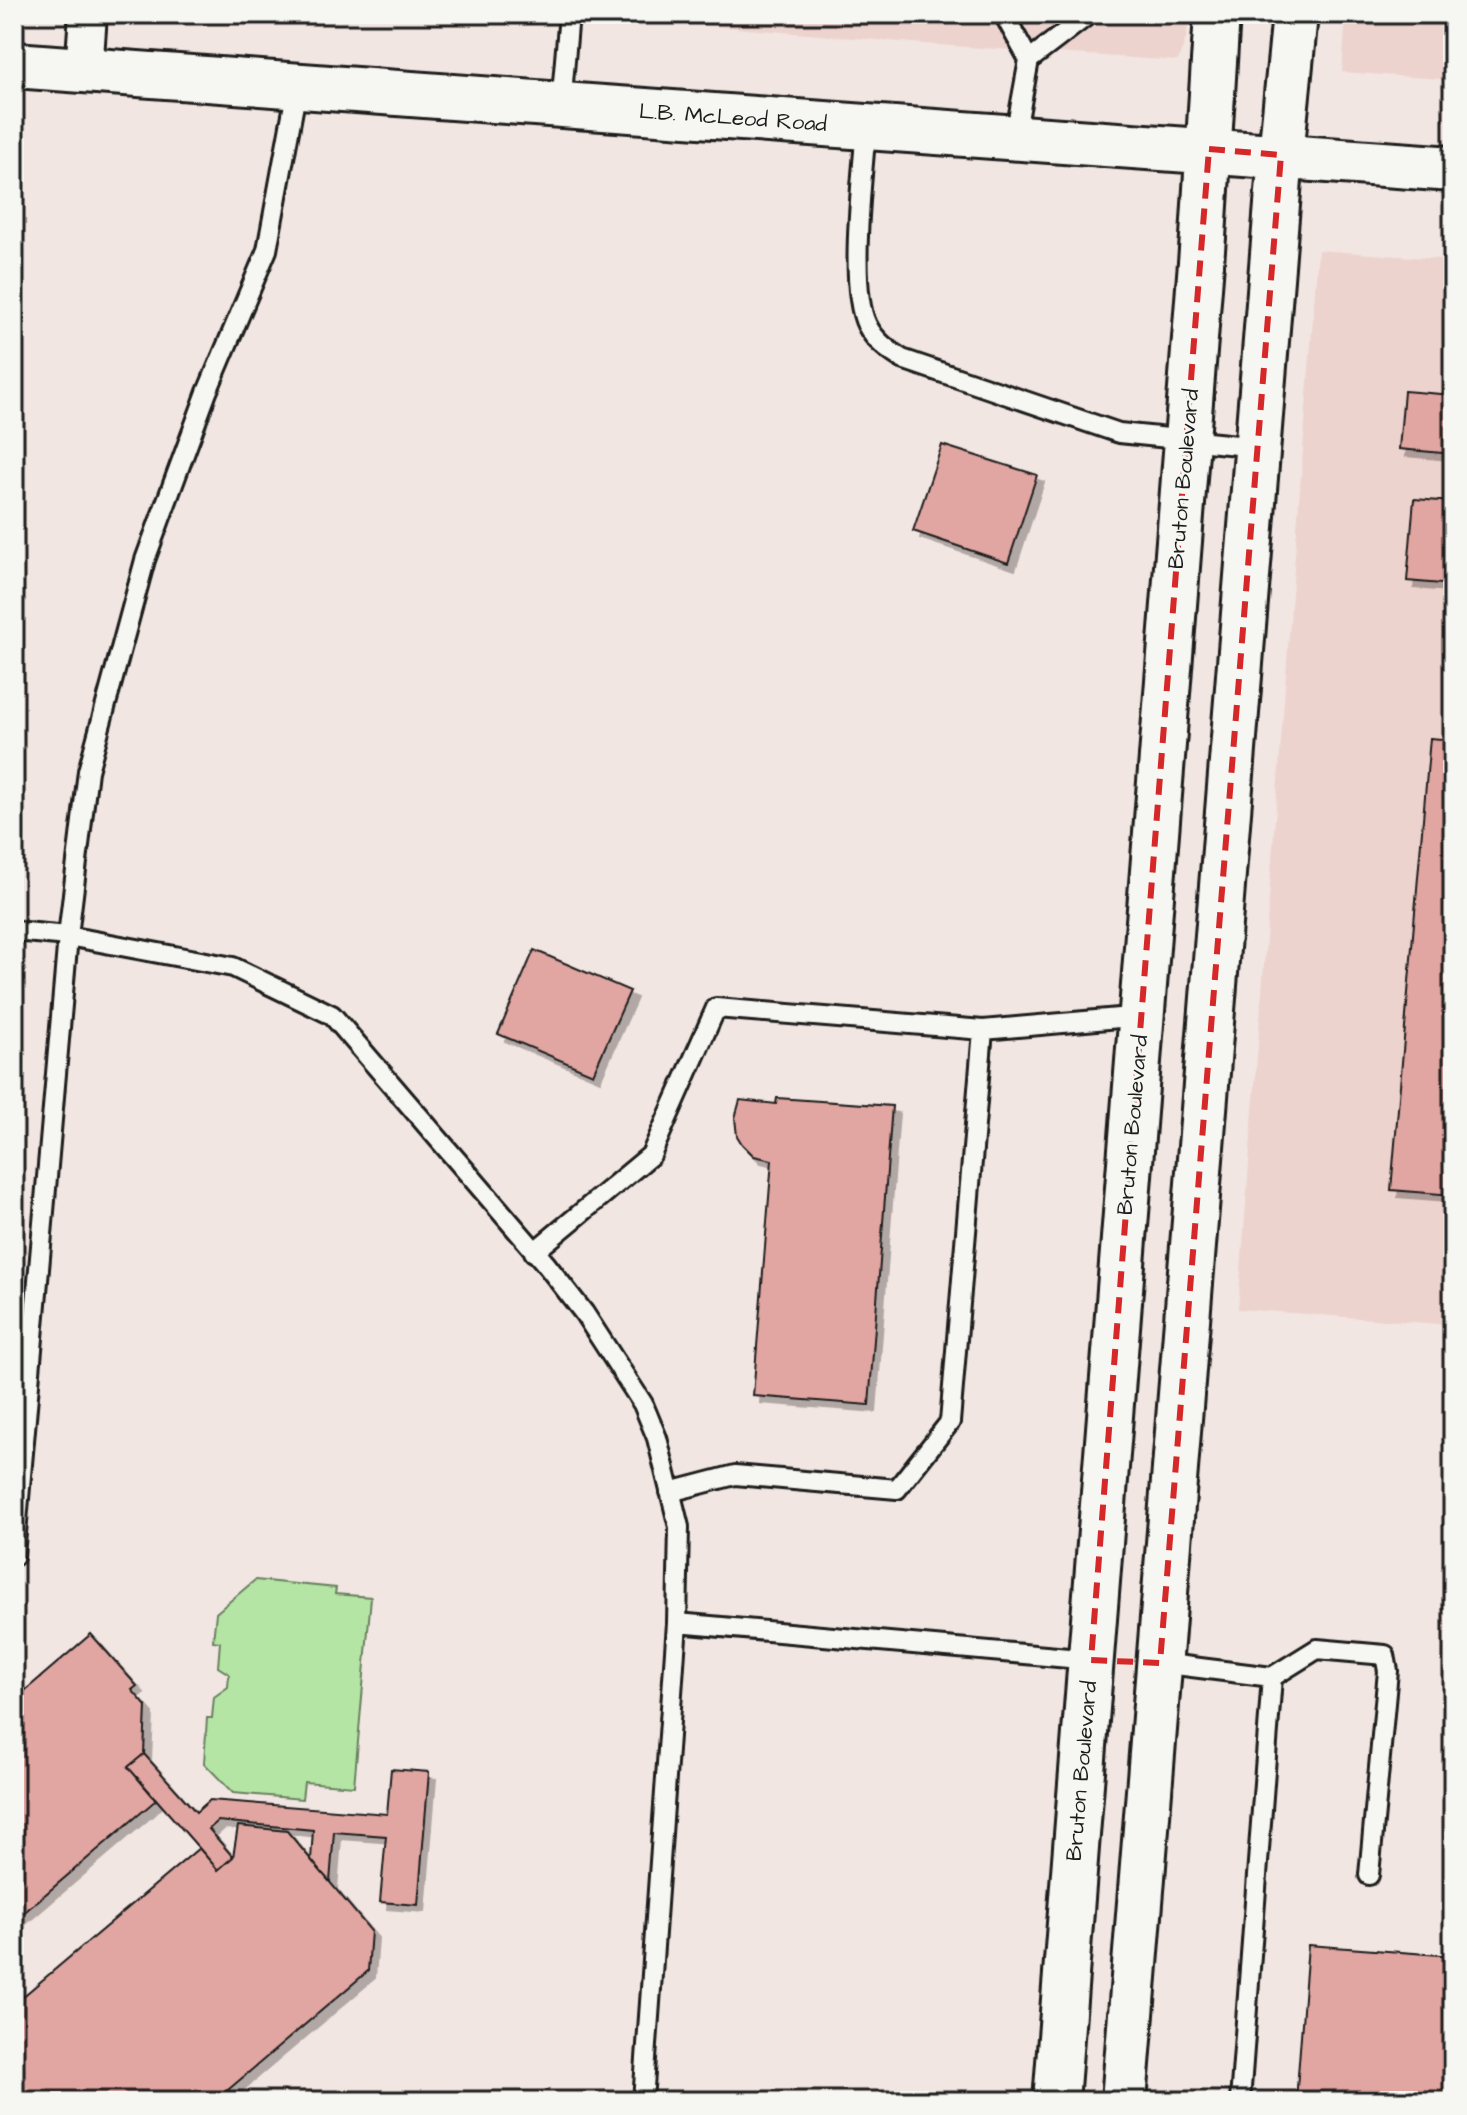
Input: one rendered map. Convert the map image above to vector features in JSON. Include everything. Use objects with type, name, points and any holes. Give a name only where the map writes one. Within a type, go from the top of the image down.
[{"type":"street","points":[[84,71],[88,14]]},
{"type":"street","name":"Bruton Boulevard","points":[[1056,2101],[1187,441],[1217,14]]},
{"type":"street","points":[[1124,2101],[1257,447],[1295,14]]},
{"type":"street","name":"L.B. McLeod Road","points":[[14,65],[1453,169]]},
{"type":"street","points":[[1091,1660],[1160,1663]]},
{"type":"lane","points":[[561,106],[569,14]]},
{"type":"lane","points":[[1007,14],[1007,20],[1029,60],[1015,136]]},
{"type":"lane","points":[[1056,38],[1058,14]]},
{"type":"lane","points":[[1029,60],[1089,14]]},
{"type":"lane","points":[[14,1556],[68,936],[88,771],[145,560],[207,392],[267,250],[297,86]]},
{"type":"lane","points":[[866,127],[858,293],[866,324],[882,345],[902,359],[1119,433],[1257,447]]},
{"type":"lane","points":[[14,931],[68,936],[233,967],[332,1015],[584,1313],[643,1404],[657,1438],[679,1527],[677,1623],[643,2101]]},
{"type":"lane","points":[[534,1252],[651,1155],[716,1008],[983,1030],[1142,1016]]},
{"type":"lane","points":[[670,1492],[735,1475],[897,1489],[950,1422],[983,1030]]},
{"type":"lane","points":[[677,1623],[1091,1660]]},
{"type":"lane","points":[[1160,1663],[1272,1677],[1317,1649],[1385,1655],[1388,1671],[1369,1875]]},
{"type":"lane","points":[[1240,2101],[1272,1677]]},
{"type":"highlighted area","points":[[1209,149],[1281,155],[1160,1663],[1091,1660],[1203,237]]},
{"type":"shaded area","points":[[570,14],[1190,14],[1178,61],[937,45]]},
{"type":"shaded area","points":[[1346,14],[1453,14],[1453,80],[1342,72]]},
{"type":"shaded area","points":[[1318,250],[1453,260],[1453,1325],[1238,1309]]},
{"type":"green space","points":[[255,1580],[336,1588],[335,1594],[371,1597],[354,1786],[304,1782],[302,1799],[233,1793],[204,1763],[207,1718],[212,1718],[214,1697],[228,1687],[229,1674],[218,1667],[220,1642],[213,1641],[216,1613]]},
{"type":"building","points":[[1404,391],[1453,395],[1453,454],[1399,449]]},
{"type":"building","points":[[942,445],[1037,475],[1008,563],[913,531]]},
{"type":"building","points":[[1414,499],[1453,502],[1453,585],[1407,581]]},
{"type":"building","points":[[1430,738],[1453,740],[1453,1195],[1391,1190]]},
{"type":"building","points":[[534,950],[630,991],[593,1074],[498,1034]]},
{"type":"building","points":[[777,1098],[892,1106],[869,1405],[753,1396],[772,1160],[754,1156],[742,1144],[737,1136],[735,1118],[740,1100],[776,1104]]},
{"type":"building","points":[[91,1634],[137,1686],[132,1690],[146,1706],[144,1754],[128,1767],[156,1800],[14,1921],[14,1700]]},
{"type":"building","points":[[144,1754],[196,1812],[210,1800],[387,1814],[391,1769],[429,1772],[418,1905],[380,1902],[386,1836],[334,1832],[330,1882],[311,1860],[313,1830],[218,1821],[209,1829],[233,1857],[218,1870],[128,1767]]},
{"type":"building","points":[[238,1826],[287,1831],[371,1931],[368,1971],[215,2101],[14,2101],[14,2004],[199,1848],[218,1870],[233,1857]]},
{"type":"building","points":[[1308,1945],[1453,1956],[1453,2101],[1296,2101]]}]
